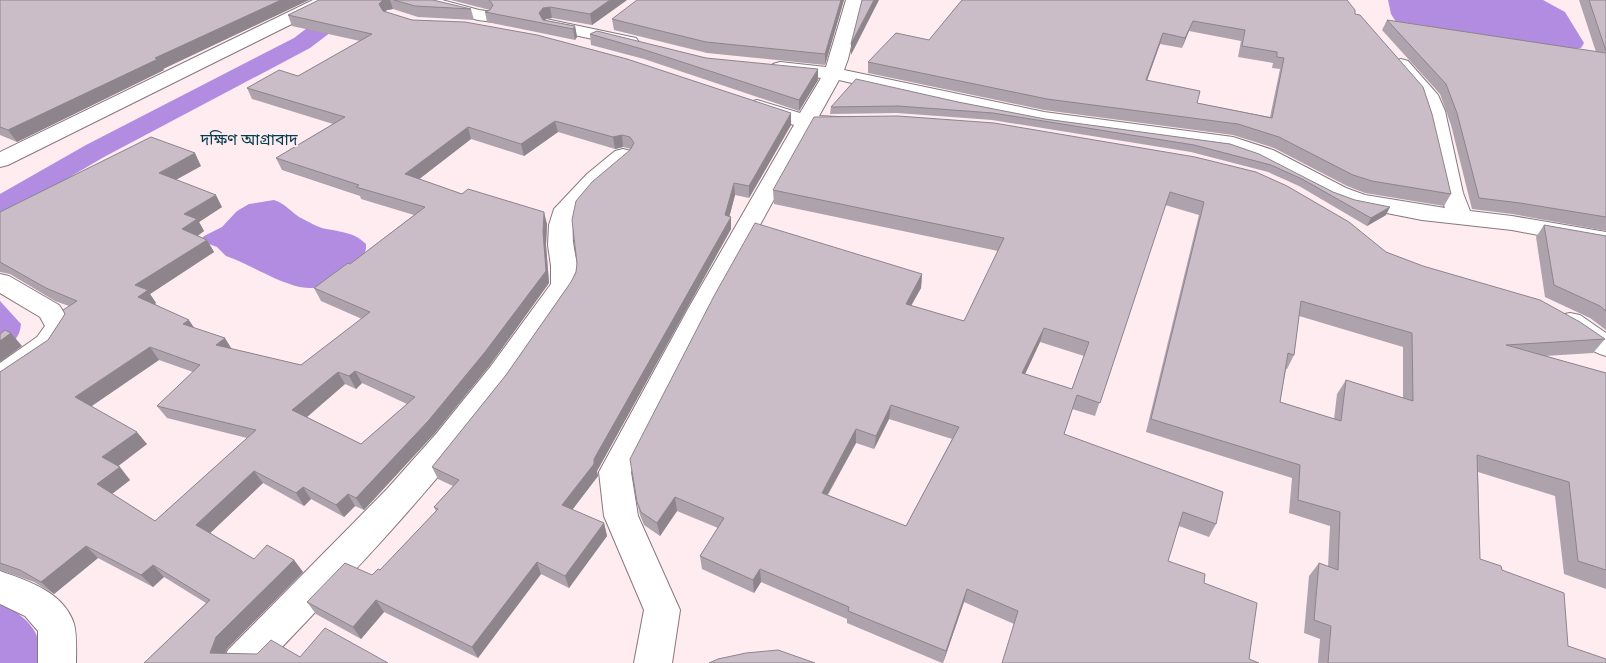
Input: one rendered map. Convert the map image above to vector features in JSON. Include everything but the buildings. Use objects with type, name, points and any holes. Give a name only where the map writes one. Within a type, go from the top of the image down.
[{"type":"street","points":[[424,0],[478,15],[596,33],[652,48]]},
{"type":"street","points":[[653,663],[662,610],[621,516],[615,472],[701,309],[833,73],[839,59],[854,0]]},
{"type":"street","points":[[0,160],[319,4]]},
{"type":"street","points":[[450,26],[468,26],[493,30],[579,49],[596,33],[615,20]]},
{"type":"street","points":[[1386,49],[1428,96],[1435,111],[1451,192],[1460,218]]},
{"type":"street","points":[[759,66],[833,73],[957,101],[1044,118],[1233,143],[1265,156],[1338,193],[1359,201],[1402,210],[1512,223],[1606,240]]},
{"type":"street","points":[[745,102],[807,122],[873,121]]},
{"type":"street","points":[[976,126],[1117,149]]},
{"type":"street","points":[[242,663],[399,499],[447,443],[501,373],[552,304],[564,284],[564,266],[560,245],[566,209],[595,179],[623,156]]},
{"type":"street","points":[[0,282],[50,311],[58,326],[47,344],[0,377]]},
{"type":"street","points":[[1555,314],[1579,327],[1606,346]]},
{"type":"street","points":[[0,587],[38,604],[56,625],[57,663]]},
{"type":"shaded area","points":[[1388,0],[1543,0],[1565,12],[1584,43],[1581,48],[1564,49],[1396,22],[1391,14]]},
{"type":"shaded area","points":[[274,200],[299,217],[317,226],[351,234],[366,244],[365,253],[357,262],[333,278],[320,286],[311,288],[289,284],[277,279],[226,256],[217,247],[201,241],[204,236],[222,227],[237,211],[249,204]]},
{"type":"shaded area","points":[[0,301],[21,324],[15,340],[0,351]]},
{"type":"shaded area","points":[[0,602],[25,619],[36,634],[39,642],[37,663],[0,663]]},
{"type":"waterway","points":[[0,206],[95,151],[302,43],[331,21],[346,3],[345,0]]},
{"type":"district","name":"দক্ষিণ আগ্রাবাদ","points":[[249,139]]}]
